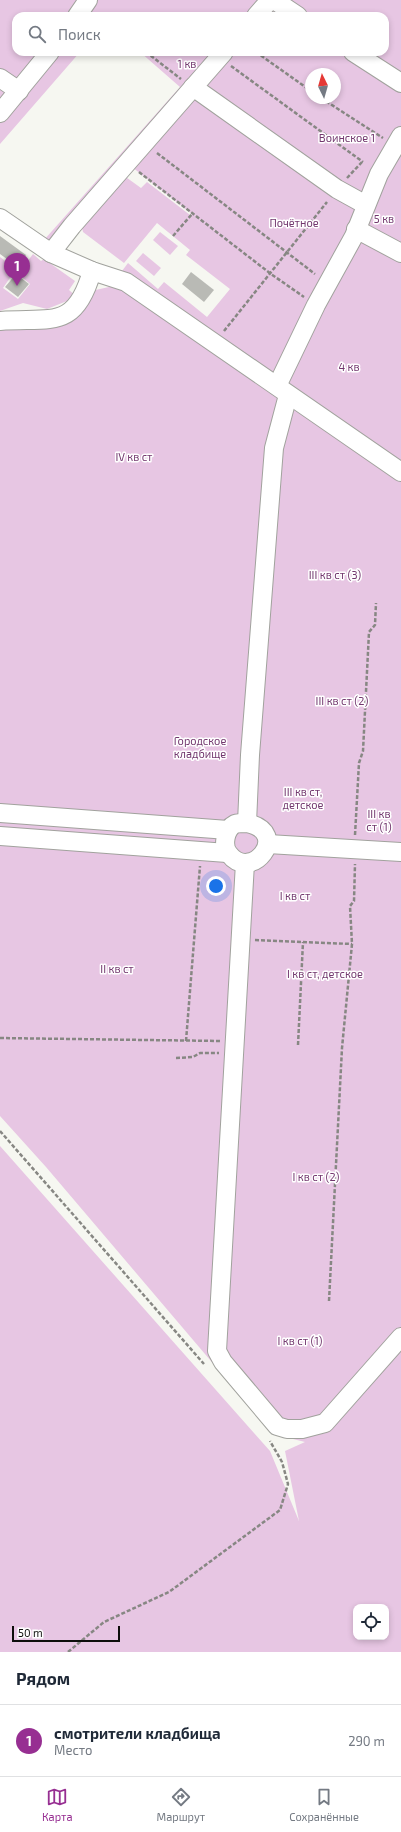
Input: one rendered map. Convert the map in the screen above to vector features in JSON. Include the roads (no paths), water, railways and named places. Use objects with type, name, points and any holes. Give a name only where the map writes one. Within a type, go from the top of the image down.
[{"type":"street","points":[[260,12],[270,0]]},
{"type":"street","points":[[274,0],[292,12]]},
{"type":"street","points":[[0,113],[47,56]]},
{"type":"street","points":[[51,254],[72,226],[126,163],[221,56]]},
{"type":"street","points":[[359,56],[401,83]]},
{"type":"street","points":[[0,78],[19,91]]},
{"type":"street","points":[[193,87],[337,189],[366,205]]},
{"type":"street","points":[[247,823],[250,755],[274,448],[282,390],[316,305],[356,229],[380,174],[398,140]]},
{"type":"street","points":[[0,218],[51,254],[92,271],[126,282],[401,472]]},
{"type":"street","points":[[356,229],[401,253]]},
{"type":"street","points":[[0,321],[53,319],[70,313],[87,288],[92,271]]},
{"type":"street","points":[[0,813],[228,830]]},
{"type":"street","points":[[235,824],[255,824],[264,831],[268,844],[265,852],[257,860],[245,863],[234,860],[227,853],[225,842],[228,830],[235,824]]},
{"type":"street","points":[[0,836],[227,853]]},
{"type":"street","points":[[268,844],[401,852]]},
{"type":"street","points":[[245,863],[217,1351],[223,1362],[278,1426],[287,1429],[302,1429],[325,1423],[401,1337]]},
{"type":"place","name":"смотрители кладбища","points":[[17,286]]},
{"type":"park label","name":"1 кв","points":[[187,64]]},
{"type":"park label","name":"Воинское 1","points":[[347,138]]},
{"type":"park label","name":"5 кв","points":[[384,219]]},
{"type":"park label","name":"Почётное","points":[[294,223]]},
{"type":"park label","name":"4 кв","points":[[349,367]]},
{"type":"park label","name":"IV кв ст","points":[[134,457]]},
{"type":"park label","name":"III кв ст (3)","points":[[335,575]]},
{"type":"park label","name":"III кв ст (2)","points":[[342,701]]},
{"type":"park label","name":"Городское кладбище","points":[[200,747]]},
{"type":"park label","name":"III кв ст, детское","points":[[303,798]]},
{"type":"park label","name":"III кв ст (1)","points":[[379,820]]},
{"type":"park label","name":"I кв ст","points":[[295,896]]},
{"type":"park label","name":"II кв ст","points":[[117,969]]},
{"type":"park label","name":"I кв ст, детское","points":[[325,974]]},
{"type":"park label","name":"I кв ст (2)","points":[[316,1177]]},
{"type":"park label","name":"I кв ст (1)","points":[[300,1341]]}]
